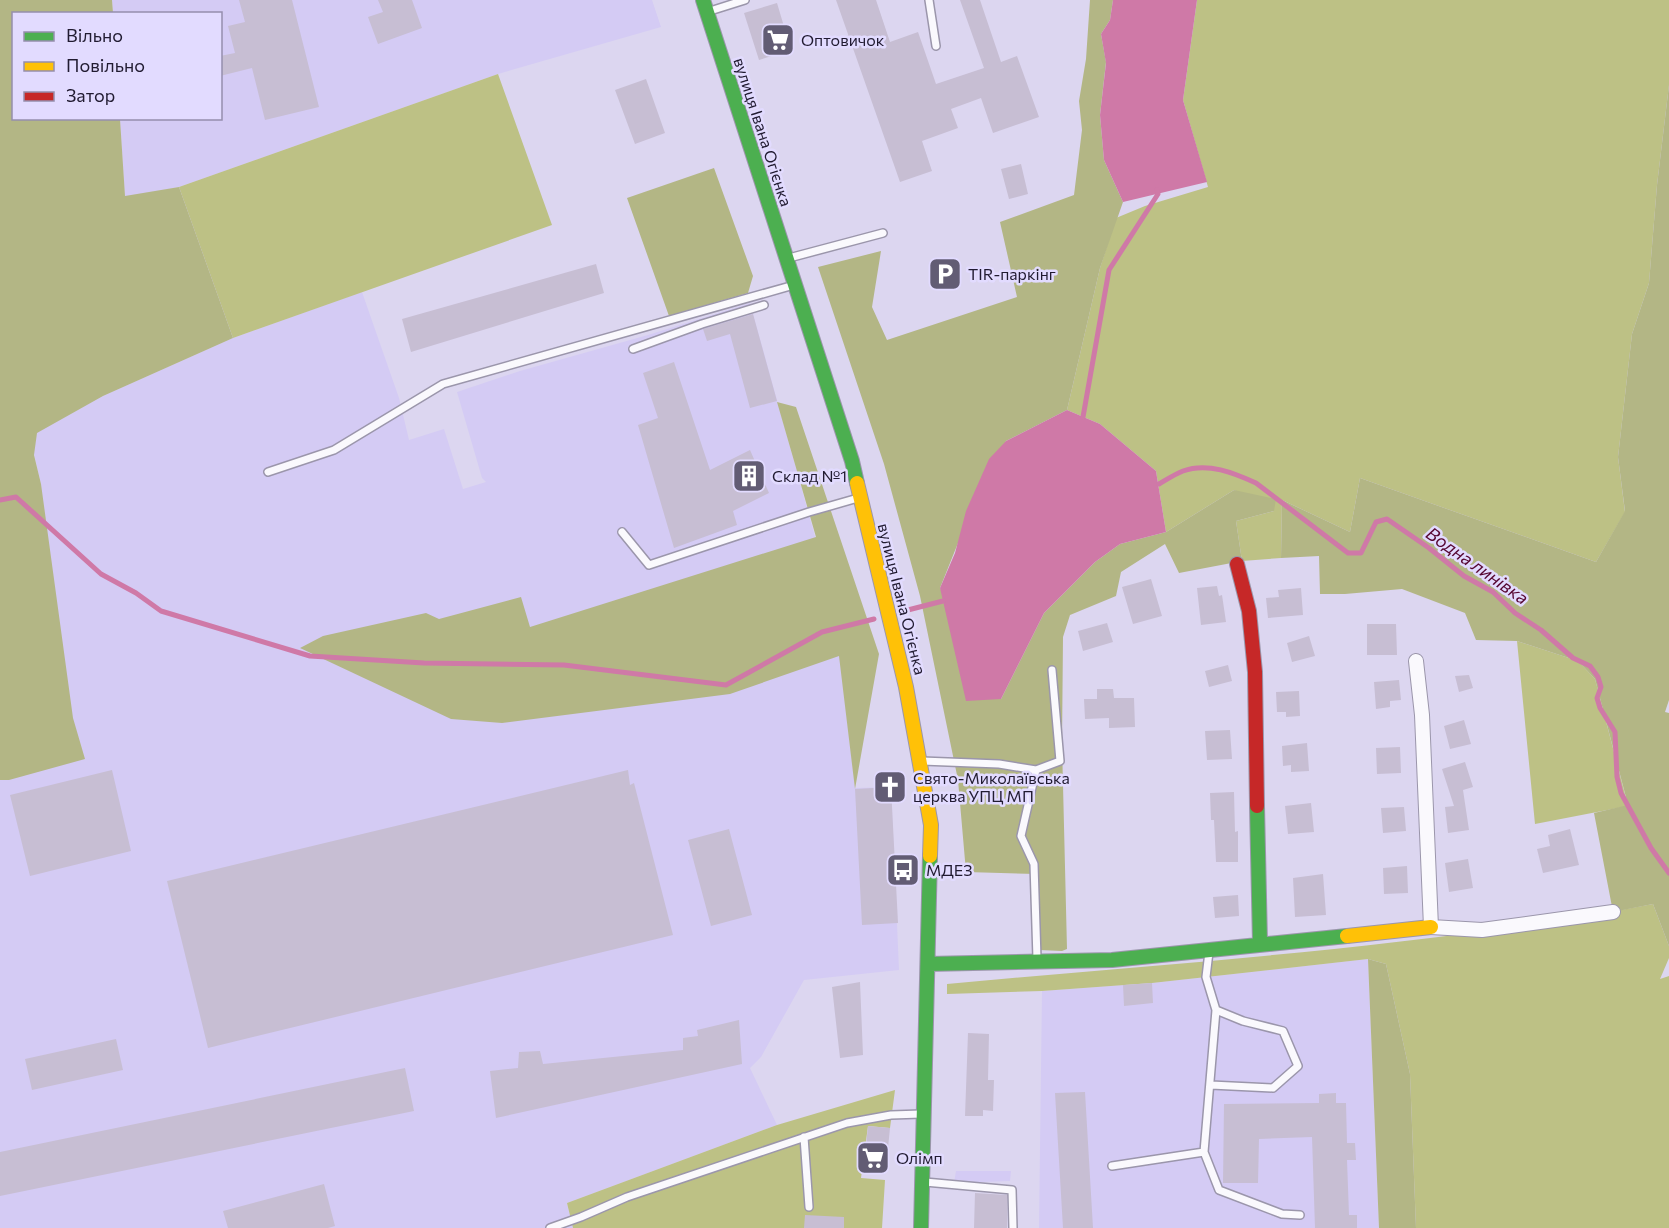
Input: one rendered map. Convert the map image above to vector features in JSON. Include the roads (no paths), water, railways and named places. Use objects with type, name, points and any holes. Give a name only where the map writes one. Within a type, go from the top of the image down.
[{"type":"street","name":"вулиця Івана Огієнка","points":[[705,6],[852,461],[906,687],[920,761],[931,825],[921,1228]]},
{"type":"street","points":[[1237,564],[1249,611],[1255,672],[1260,943]]},
{"type":"street","points":[[1416,661],[1422,716],[1431,927]]},
{"type":"street","points":[[928,964],[1112,960],[1431,927],[1482,930],[1613,912]]},
{"type":"lane","points":[[705,6],[745,0]]},
{"type":"lane","points":[[929,0],[936,46]]},
{"type":"lane","points":[[786,258],[883,233]]},
{"type":"lane","points":[[268,472],[334,450],[443,384],[795,284]]},
{"type":"lane","points":[[633,349],[764,305]]},
{"type":"lane","points":[[622,532],[649,565],[860,497]]},
{"type":"lane","points":[[920,761],[999,764],[1036,770],[1060,761],[1052,670]]},
{"type":"lane","points":[[1036,770],[1021,836],[1034,864],[1037,962]]},
{"type":"lane","points":[[1209,950],[1206,976],[1216,1010],[1204,1152],[1218,1190],[1282,1214],[1300,1215]]},
{"type":"lane","points":[[1211,1085],[1273,1088],[1298,1066],[1283,1031],[1244,1021],[1216,1010]]},
{"type":"lane","points":[[549,1228],[627,1197],[847,1122],[891,1115],[924,1114]]},
{"type":"lane","points":[[804,1137],[809,1207]]},
{"type":"lane","points":[[1112,1166],[1204,1152]]},
{"type":"lane","points":[[922,1182],[1012,1190],[1013,1228]]},
{"type":"waterway","points":[[1083,417],[1109,270],[1158,194],[1157,190]]},
{"type":"waterway","name":"Водна линівка","points":[[1159,484],[1180,472],[1192,469],[1211,468],[1239,476],[1256,483],[1348,553],[1361,553],[1376,522],[1387,519],[1464,576],[1493,592],[1515,613],[1541,630],[1573,658],[1590,666],[1598,677],[1601,687],[1597,698],[1600,708],[1615,732],[1617,777],[1621,793],[1651,848],[1669,873]]},
{"type":"waterway","points":[[0,500],[16,497],[101,574],[136,593],[161,611],[310,656],[424,663],[564,665],[726,685],[822,632],[874,619]]},
{"type":"waterway","points":[[904,611],[943,601]]},
{"type":"place","name":"Оптовичок","points":[[778,40]]},
{"type":"place","name":"TIR-паркінг","points":[[945,274]]},
{"type":"place","name":"Склад №1","points":[[749,476]]},
{"type":"place","name":"Свято-Миколаївська церква УПЦ МП","points":[[890,787]]},
{"type":"place","name":"МДЕЗ","points":[[903,870]]},
{"type":"place","name":"Олімп","points":[[873,1158]]}]
